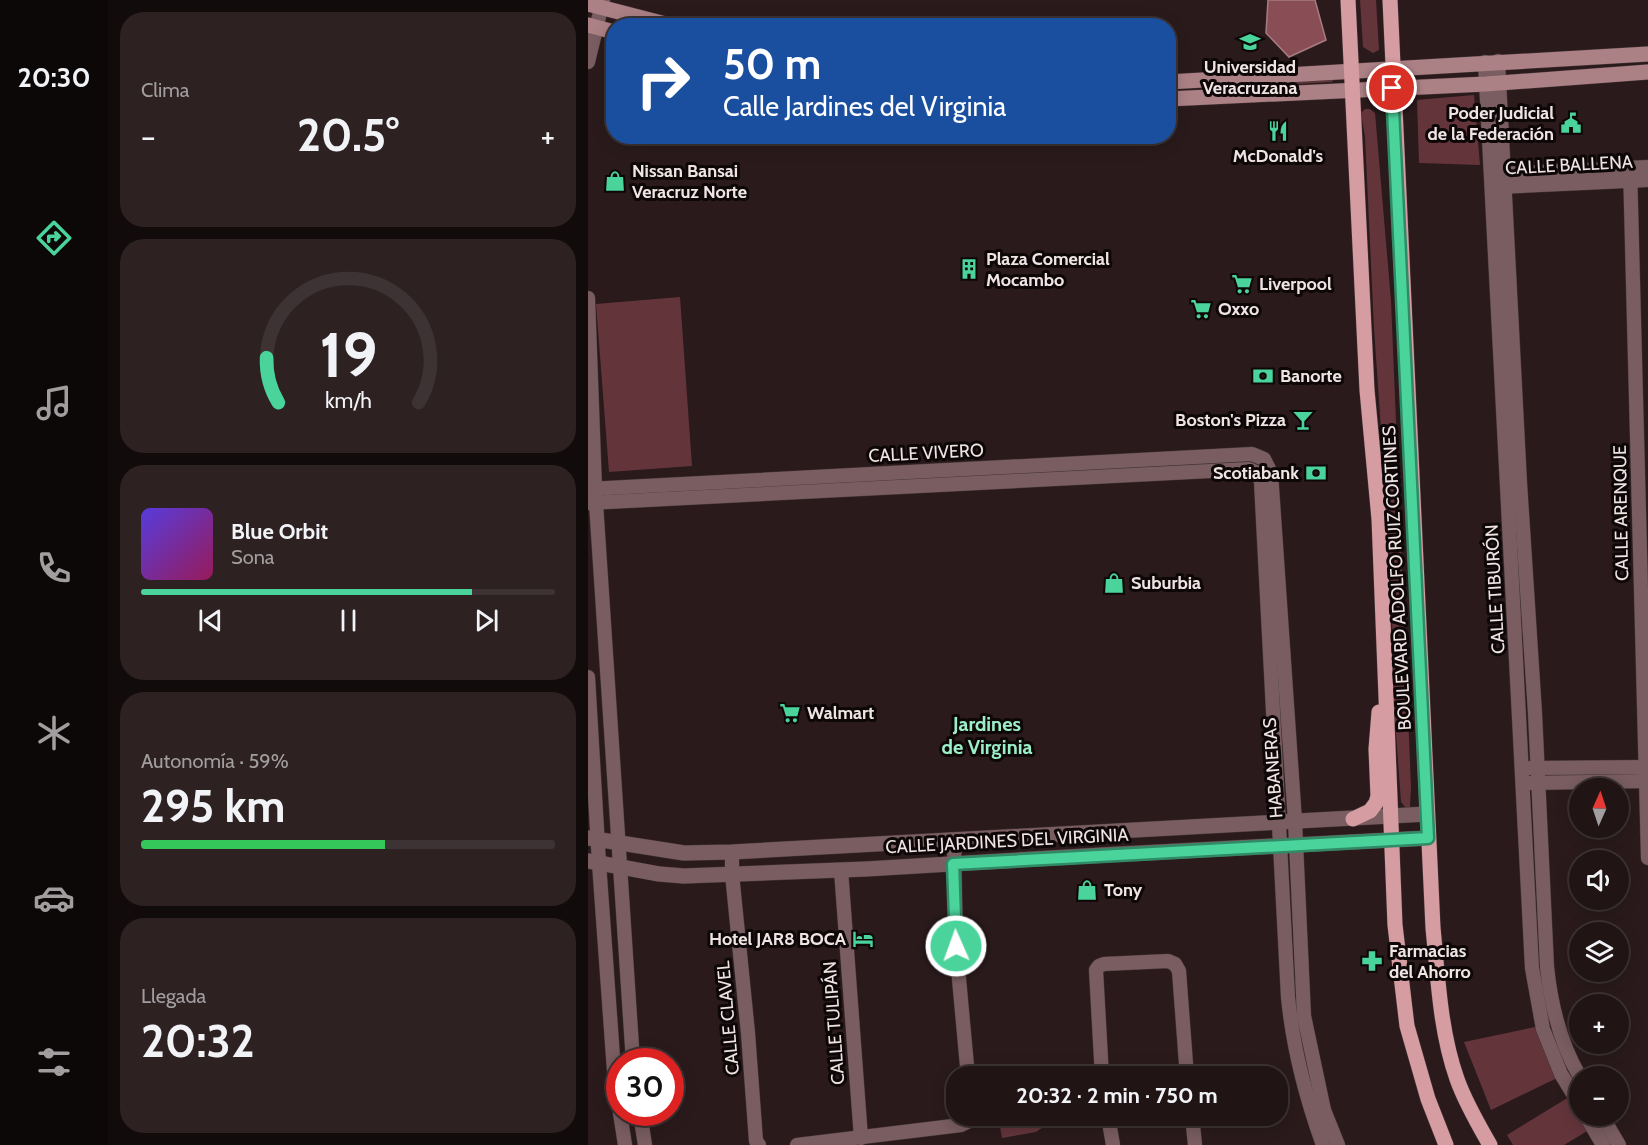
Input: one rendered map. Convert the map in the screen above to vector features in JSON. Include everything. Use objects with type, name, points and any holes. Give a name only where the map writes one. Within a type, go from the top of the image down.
[{"type":"main road","name":"BOULEVARD ADOLFO RUIZ CORTINES","points":[[1348,0],[1367,390],[1378,519],[1395,925],[1407,1026],[1424,1088],[1446,1145]]},
{"type":"main road","name":"BOULEVARD ADOLFO RUIZ CORTINES","points":[[1390,0],[1392,88],[1428,838],[1439,994],[1457,1079],[1490,1145]]},
{"type":"main road","points":[[597,4],[645,18]]},
{"type":"main road","points":[[1176,82],[1648,54]]},
{"type":"main road","points":[[1176,99],[1352,91],[1648,72]]},
{"type":"main road","points":[[1353,819],[1370,811],[1378,796],[1376,749],[1385,662]]},
{"type":"street","points":[[588,62],[597,4]]},
{"type":"street","name":"CALLE TIBURÓN","points":[[1492,62],[1499,180],[1523,768],[1531,783],[1550,996],[1558,1026],[1575,1066]]},
{"type":"street","name":"CALLE BALLENA","points":[[1499,180],[1630,174],[1648,167]]},
{"type":"street","name":"CALLE BALLENA","points":[[1630,174],[1648,180]]},
{"type":"street","name":"CALLE ARENQUE","points":[[1630,174],[1643,451],[1648,858]]},
{"type":"street","points":[[588,298],[592,496],[632,1048]]},
{"type":"street","name":"CALLE TIBURÓN","points":[[1504,306],[1538,768],[1531,783],[1532,958],[1543,1029],[1551,1052],[1569,1085]]},
{"type":"street","name":"CALLE VIVERO","points":[[592,496],[1151,459],[1251,454],[1264,459]]},
{"type":"street","points":[[1151,459],[1152,474]]},
{"type":"street","name":"HABANERAS","points":[[1264,459],[1271,473],[1287,694],[1287,822]]},
{"type":"street","name":"CALLE VIVERO","points":[[592,496],[1249,469],[1254,469],[1258,473]]},
{"type":"street","name":"HABANERAS","points":[[1258,473],[1261,482],[1271,695],[1287,822],[1306,1028],[1324,1110],[1338,1145]]},
{"type":"street","points":[[588,676],[593,862],[614,1048]]},
{"type":"street","points":[[589,687],[607,685]]},
{"type":"street","points":[[1271,695],[1287,694]]},
{"type":"street","points":[[1523,768],[1647,774]]},
{"type":"street","points":[[1531,783],[1647,774]]},
{"type":"street","name":"CALLE JARDINES DEL VIRGINIA","points":[[593,839],[684,853],[732,852],[1427,814]]},
{"type":"street","name":"CALLE JARDINES DEL VIRGINIA","points":[[593,862],[659,874],[684,876],[841,870],[1428,838]]},
{"type":"street","points":[[954,840],[956,946],[967,1066]]},
{"type":"street","name":"HABANERAS","points":[[1289,846],[1288,989],[1292,1031],[1311,1111],[1323,1145]]},
{"type":"street","name":"CALLE CLAVEL","points":[[732,852],[732,874],[756,1141],[759,1145]]},
{"type":"street","name":"CALLE TULIPÁN","points":[[841,870],[861,1138]]},
{"type":"street","points":[[1101,1066],[1096,970],[1104,964],[1168,961],[1175,964],[1179,971],[1186,1066]]},
{"type":"street","points":[[622,1126],[625,1145]]},
{"type":"street","points":[[642,1126],[645,1145]]},
{"type":"street","points":[[797,1145],[953,1126]]},
{"type":"street","points":[[1110,1126],[1113,1145]]},
{"type":"street","points":[[1192,1126],[1195,1145]]},
{"type":"street","points":[[1592,1126],[1603,1145]]},
{"type":"street","points":[[1608,1126],[1619,1145]]},
{"type":"shaded area","points":[[1268,0],[1315,0],[1326,40],[1289,57],[1266,33]]},
{"type":"shaded area","points":[[1360,0],[1376,0],[1379,50],[1373,53],[1363,47]]},
{"type":"shaded area","points":[[1334,79],[1332,82],[1210,89],[1206,86]]},
{"type":"shaded area","points":[[1474,95],[1480,165],[1419,163],[1417,100]]},
{"type":"shaded area","points":[[1365,109],[1370,109],[1375,113],[1391,301],[1410,807],[1405,807],[1401,802],[1394,706],[1391,573],[1374,328],[1365,137],[1361,113]]},
{"type":"shaded area","points":[[680,297],[692,466],[609,472],[596,304]]},
{"type":"shaded area","points":[[1535,1027],[1557,1078],[1491,1110],[1464,1042]]},
{"type":"shaded area","points":[[1569,1097],[1569,1126],[1587,1126],[1589,1130],[1564,1145],[1513,1145],[1507,1135]]},
{"type":"shaded area","points":[[1000,1126],[1045,1126],[1036,1132],[1002,1138]]},
{"type":"place","name":"Universidad Veracruzana","points":[[1250,42]]},
{"type":"place","name":"Poder Judicial de la Federación","points":[[1571,123]]},
{"type":"place","name":"McDonald's","points":[[1278,131]]},
{"type":"place","name":"Nissan Bansai Veracruz Norte","points":[[615,181]]},
{"type":"place","name":"Plaza Comercial Mocambo","points":[[969,269]]},
{"type":"place","name":"Liverpool","points":[[1242,284]]},
{"type":"place","name":"Oxxo","points":[[1201,309]]},
{"type":"place","name":"Banorte","points":[[1263,376]]},
{"type":"place","name":"Boston's Pizza","points":[[1303,420]]},
{"type":"place","name":"Scotiabank","points":[[1316,473]]},
{"type":"place","name":"Suburbia","points":[[1114,583]]},
{"type":"place","name":"Walmart","points":[[790,713]]},
{"type":"place","name":"Tony","points":[[1087,890]]},
{"type":"place","name":"Hotel JAR8 BOCA","points":[[863,939]]},
{"type":"place","name":"Farmacias del Ahorro","points":[[1372,961]]},
{"type":"district","name":"Jardines de Virginia","points":[[987,736]]},
{"type":"route","points":[[956,946],[953,864],[1428,838],[1392,88]]}]
